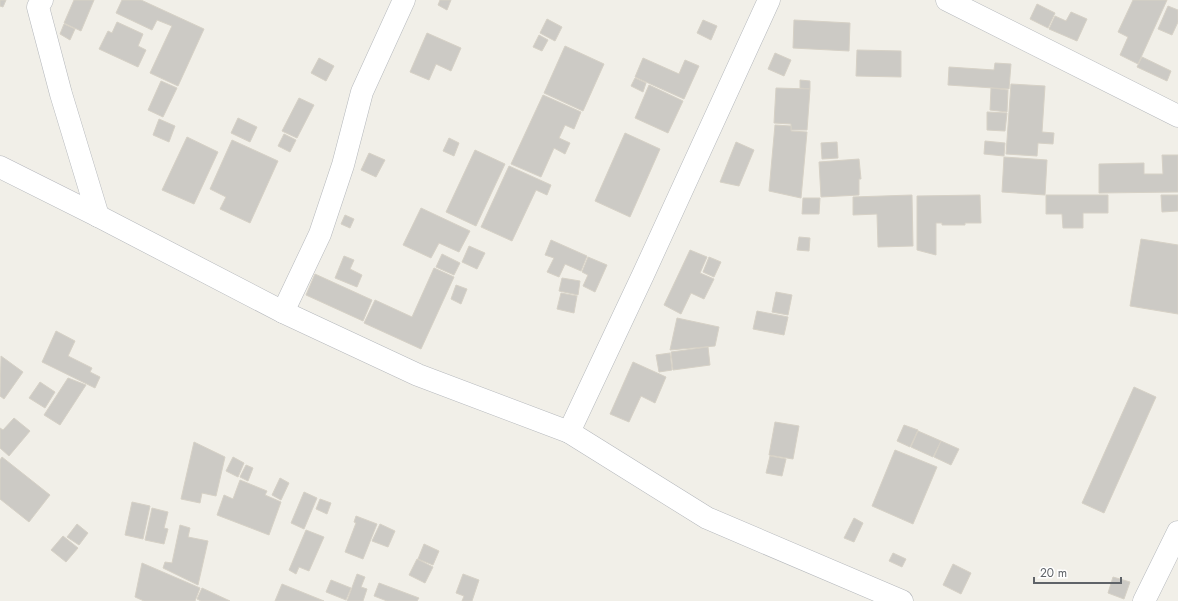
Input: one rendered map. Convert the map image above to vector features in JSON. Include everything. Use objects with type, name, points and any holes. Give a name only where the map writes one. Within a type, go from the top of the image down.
[{"type":"street","points":[[42,0],[38,7],[61,94],[98,216]]},
{"type":"street","points":[[283,312],[320,234],[343,165],[362,92],[404,0]]},
{"type":"street","points":[[569,432],[769,0]]},
{"type":"street","points":[[946,0],[1178,116]]},
{"type":"street","points":[[0,167],[283,312],[418,375],[569,432],[707,518],[902,601]]},
{"type":"street","points":[[1144,601],[1178,532]]},
{"type":"building","points":[[0,0],[6,0],[3,7],[0,6]]},
{"type":"building","points":[[74,0],[94,0],[81,31],[64,23]]},
{"type":"building","points":[[122,0],[141,0],[204,29],[178,86],[150,73],[172,26],[157,20],[152,30],[116,13]]},
{"type":"building","points":[[440,0],[451,0],[447,10],[438,5]]},
{"type":"building","points":[[1133,0],[1167,0],[1138,64],[1120,55],[1128,37],[1118,32]]},
{"type":"building","points":[[1037,4],[1055,13],[1048,28],[1030,19]]},
{"type":"building","points":[[1168,6],[1178,10],[1178,22],[1172,35],[1158,29]]},
{"type":"building","points":[[1071,12],[1087,19],[1077,41],[1049,29],[1055,16],[1066,21]]},
{"type":"building","points":[[547,19],[562,27],[555,41],[540,33]]},
{"type":"building","points":[[703,20],[717,26],[711,40],[697,33]]},
{"type":"building","points":[[794,20],[850,23],[849,51],[793,48]]},
{"type":"building","points":[[117,22],[143,34],[138,46],[146,50],[138,67],[99,49],[108,31],[112,33]]},
{"type":"building","points":[[64,24],[75,29],[70,40],[60,34]]},
{"type":"building","points":[[427,33],[461,48],[451,71],[436,64],[429,80],[410,72]]},
{"type":"building","points":[[539,35],[548,40],[542,51],[533,47]]},
{"type":"building","points":[[565,46],[604,64],[583,111],[544,93]]},
{"type":"building","points":[[857,50],[901,51],[901,77],[856,76]]},
{"type":"building","points":[[775,53],[791,60],[784,76],[768,69]]},
{"type":"building","points":[[1142,57],[1171,71],[1167,81],[1137,67]]},
{"type":"building","points":[[319,58],[334,66],[326,81],[311,73]]},
{"type":"building","points":[[643,58],[679,74],[685,60],[699,66],[684,99],[635,77]]},
{"type":"building","points":[[995,63],[1011,64],[1009,89],[948,85],[949,67],[994,70]]},
{"type":"building","points":[[635,78],[646,83],[643,92],[631,86]]},
{"type":"building","points":[[800,80],[810,81],[810,89],[800,88]]},
{"type":"building","points":[[161,81],[177,88],[163,117],[148,110]]},
{"type":"building","points":[[1011,84],[1045,86],[1042,132],[1054,133],[1053,144],[1038,143],[1037,156],[1006,154]]},
{"type":"building","points":[[649,85],[683,101],[668,133],[635,118]]},
{"type":"building","points":[[776,88],[810,89],[807,130],[791,130],[791,124],[774,123]]},
{"type":"building","points":[[991,88],[1008,90],[1007,112],[990,110]]},
{"type":"building","points":[[543,95],[581,112],[574,129],[565,125],[559,138],[570,143],[565,154],[554,148],[541,177],[511,164]]},
{"type":"building","points":[[299,98],[314,105],[297,138],[282,131]]},
{"type":"building","points":[[987,112],[1007,113],[1005,131],[987,130]]},
{"type":"building","points":[[238,118],[257,127],[250,142],[231,133]]},
{"type":"building","points":[[159,119],[175,126],[169,142],[153,135]]},
{"type":"building","points":[[775,125],[791,126],[791,131],[807,132],[801,198],[769,191]]},
{"type":"building","points":[[625,133],[660,149],[630,217],[595,201]]},
{"type":"building","points":[[284,134],[296,140],[290,152],[278,146]]},
{"type":"building","points":[[187,137],[218,152],[194,204],[162,190]]},
{"type":"building","points":[[449,138],[459,143],[454,156],[443,151]]},
{"type":"building","points":[[232,140],[278,161],[250,223],[220,209],[226,197],[210,189]]},
{"type":"building","points":[[985,141],[1005,143],[1004,156],[984,154]]},
{"type":"building","points":[[736,142],[754,150],[739,186],[720,182]]},
{"type":"building","points":[[837,142],[838,158],[822,159],[821,143]]},
{"type":"building","points":[[475,150],[505,164],[476,226],[446,212]]},
{"type":"building","points":[[369,153],[385,160],[376,177],[361,170]]},
{"type":"building","points":[[1162,155],[1178,155],[1178,192],[1099,193],[1099,164],[1144,163],[1144,174],[1163,174]]},
{"type":"building","points":[[1004,157],[1047,160],[1045,195],[1002,192]]},
{"type":"building","points":[[859,159],[861,179],[859,179],[859,195],[821,197],[819,162]]},
{"type":"building","points":[[509,166],[551,185],[547,195],[536,190],[512,241],[481,227]]},
{"type":"building","points":[[912,195],[913,246],[878,247],[877,214],[853,215],[853,197]]},
{"type":"building","points":[[980,195],[981,223],[942,225],[942,223],[936,223],[936,255],[917,250],[917,196]]},
{"type":"building","points":[[1046,195],[1108,195],[1108,213],[1083,213],[1083,228],[1063,228],[1062,214],[1046,214]]},
{"type":"building","points":[[1161,195],[1178,195],[1178,211],[1162,212]]},
{"type":"building","points":[[803,198],[820,198],[819,214],[802,214]]},
{"type":"building","points":[[421,208],[470,231],[459,252],[439,243],[431,258],[403,245]]},
{"type":"building","points":[[345,215],[354,219],[350,228],[341,224]]},
{"type":"building","points":[[799,237],[810,238],[809,251],[797,250]]},
{"type":"building","points":[[1141,239],[1178,245],[1178,314],[1130,306]]},
{"type":"building","points":[[551,240],[587,256],[581,271],[565,264],[559,277],[547,272],[554,258],[545,255]]},
{"type":"building","points":[[469,246],[485,253],[477,269],[462,262]]},
{"type":"building","points":[[690,250],[707,257],[700,273],[714,279],[704,299],[691,293],[681,314],[664,305]]},
{"type":"building","points":[[442,254],[460,263],[454,275],[436,267]]},
{"type":"building","points":[[344,256],[354,260],[350,269],[362,275],[357,287],[335,278]]},
{"type":"building","points":[[588,257],[607,265],[595,292],[583,286],[588,275],[582,272]]},
{"type":"building","points":[[709,257],[721,262],[714,277],[703,272]]},
{"type":"building","points":[[434,268],[454,277],[421,349],[364,323],[375,300],[412,317]]},
{"type":"building","points":[[315,274],[372,300],[363,321],[306,295]]},
{"type":"building","points":[[562,278],[580,281],[578,295],[559,291]]},
{"type":"building","points":[[456,285],[467,289],[461,304],[451,299]]},
{"type":"building","points":[[776,292],[792,295],[788,315],[772,312]]},
{"type":"building","points":[[561,293],[577,296],[574,313],[557,309]]},
{"type":"building","points":[[757,311],[788,317],[784,335],[753,329]]},
{"type":"building","points":[[677,318],[719,327],[715,346],[670,350]]},
{"type":"building","points":[[56,331],[75,341],[68,356],[92,368],[90,372],[100,377],[95,388],[42,362]]},
{"type":"building","points":[[708,347],[710,365],[673,370],[671,352]]},
{"type":"building","points":[[670,353],[672,370],[659,372],[656,355]]},
{"type":"building","points":[[1,356],[23,372],[4,399],[0,396]]},
{"type":"building","points":[[633,362],[666,377],[655,403],[641,396],[629,422],[610,414]]},
{"type":"building","points":[[68,378],[86,385],[60,425],[44,415]]},
{"type":"building","points":[[40,382],[55,392],[45,408],[29,398]]},
{"type":"building","points":[[1134,387],[1156,397],[1104,513],[1082,503]]},
{"type":"building","points":[[14,418],[30,431],[9,456],[0,448],[0,428],[3,430]]},
{"type":"building","points":[[775,422],[799,426],[793,459],[769,455]]},
{"type":"building","points":[[904,425],[918,430],[910,447],[897,441]]},
{"type":"building","points":[[918,431],[941,441],[933,457],[911,447]]},
{"type":"building","points":[[941,441],[959,449],[951,465],[934,457]]},
{"type":"building","points":[[194,442],[225,457],[216,496],[202,493],[200,503],[181,499]]},
{"type":"building","points":[[895,450],[937,467],[913,524],[872,506]]},
{"type":"building","points":[[770,456],[786,459],[782,476],[766,473]]},
{"type":"building","points":[[2,457],[50,495],[29,522],[0,499],[0,460]]},
{"type":"building","points":[[233,457],[244,463],[238,477],[226,471]]},
{"type":"building","points":[[246,465],[253,468],[248,481],[240,477]]},
{"type":"building","points":[[280,478],[289,483],[281,500],[272,495]]},
{"type":"building","points":[[240,480],[267,491],[265,495],[281,502],[269,535],[217,515],[224,495],[233,499]]},
{"type":"building","points":[[304,492],[317,498],[304,529],[291,523]]},
{"type":"building","points":[[320,499],[331,503],[327,514],[316,509]]},
{"type":"building","points":[[132,502],[150,506],[143,539],[125,535]]},
{"type":"building","points":[[152,508],[168,512],[164,528],[168,529],[164,544],[145,540]]},
{"type":"building","points":[[356,516],[377,524],[363,559],[345,552],[356,523],[354,522]]},
{"type":"building","points":[[854,518],[863,523],[854,542],[844,538]]},
{"type":"building","points":[[77,524],[88,533],[79,545],[67,537]]},
{"type":"building","points":[[380,524],[395,531],[388,547],[372,541]]},
{"type":"building","points":[[180,525],[190,528],[188,537],[208,541],[198,585],[163,568],[165,562],[172,563]]},
{"type":"building","points":[[306,530],[324,537],[309,571],[299,567],[296,574],[289,570]]},
{"type":"building","points":[[63,536],[78,548],[66,562],[51,550]]},
{"type":"building","points":[[424,544],[439,551],[433,565],[418,559]]},
{"type":"building","points":[[893,553],[906,559],[902,567],[889,561]]},
{"type":"building","points":[[417,559],[433,567],[425,583],[409,575]]},
{"type":"building","points":[[142,563],[200,588],[195,601],[144,601],[135,597]]},
{"type":"building","points":[[953,564],[971,573],[961,594],[943,585]]},
{"type":"building","points":[[357,574],[365,577],[361,587],[367,589],[363,601],[347,601]]},
{"type":"building","points":[[463,574],[479,580],[472,601],[462,601],[464,596],[456,593]]},
{"type":"building","points":[[1113,577],[1130,582],[1124,599],[1108,593]]},
{"type":"building","points":[[331,580],[351,588],[346,600],[326,592]]},
{"type":"building","points":[[379,583],[419,598],[417,601],[387,601],[374,596]]},
{"type":"building","points":[[282,584],[324,601],[275,601]]},
{"type":"building","points":[[202,588],[230,601],[201,601],[197,599]]}]
